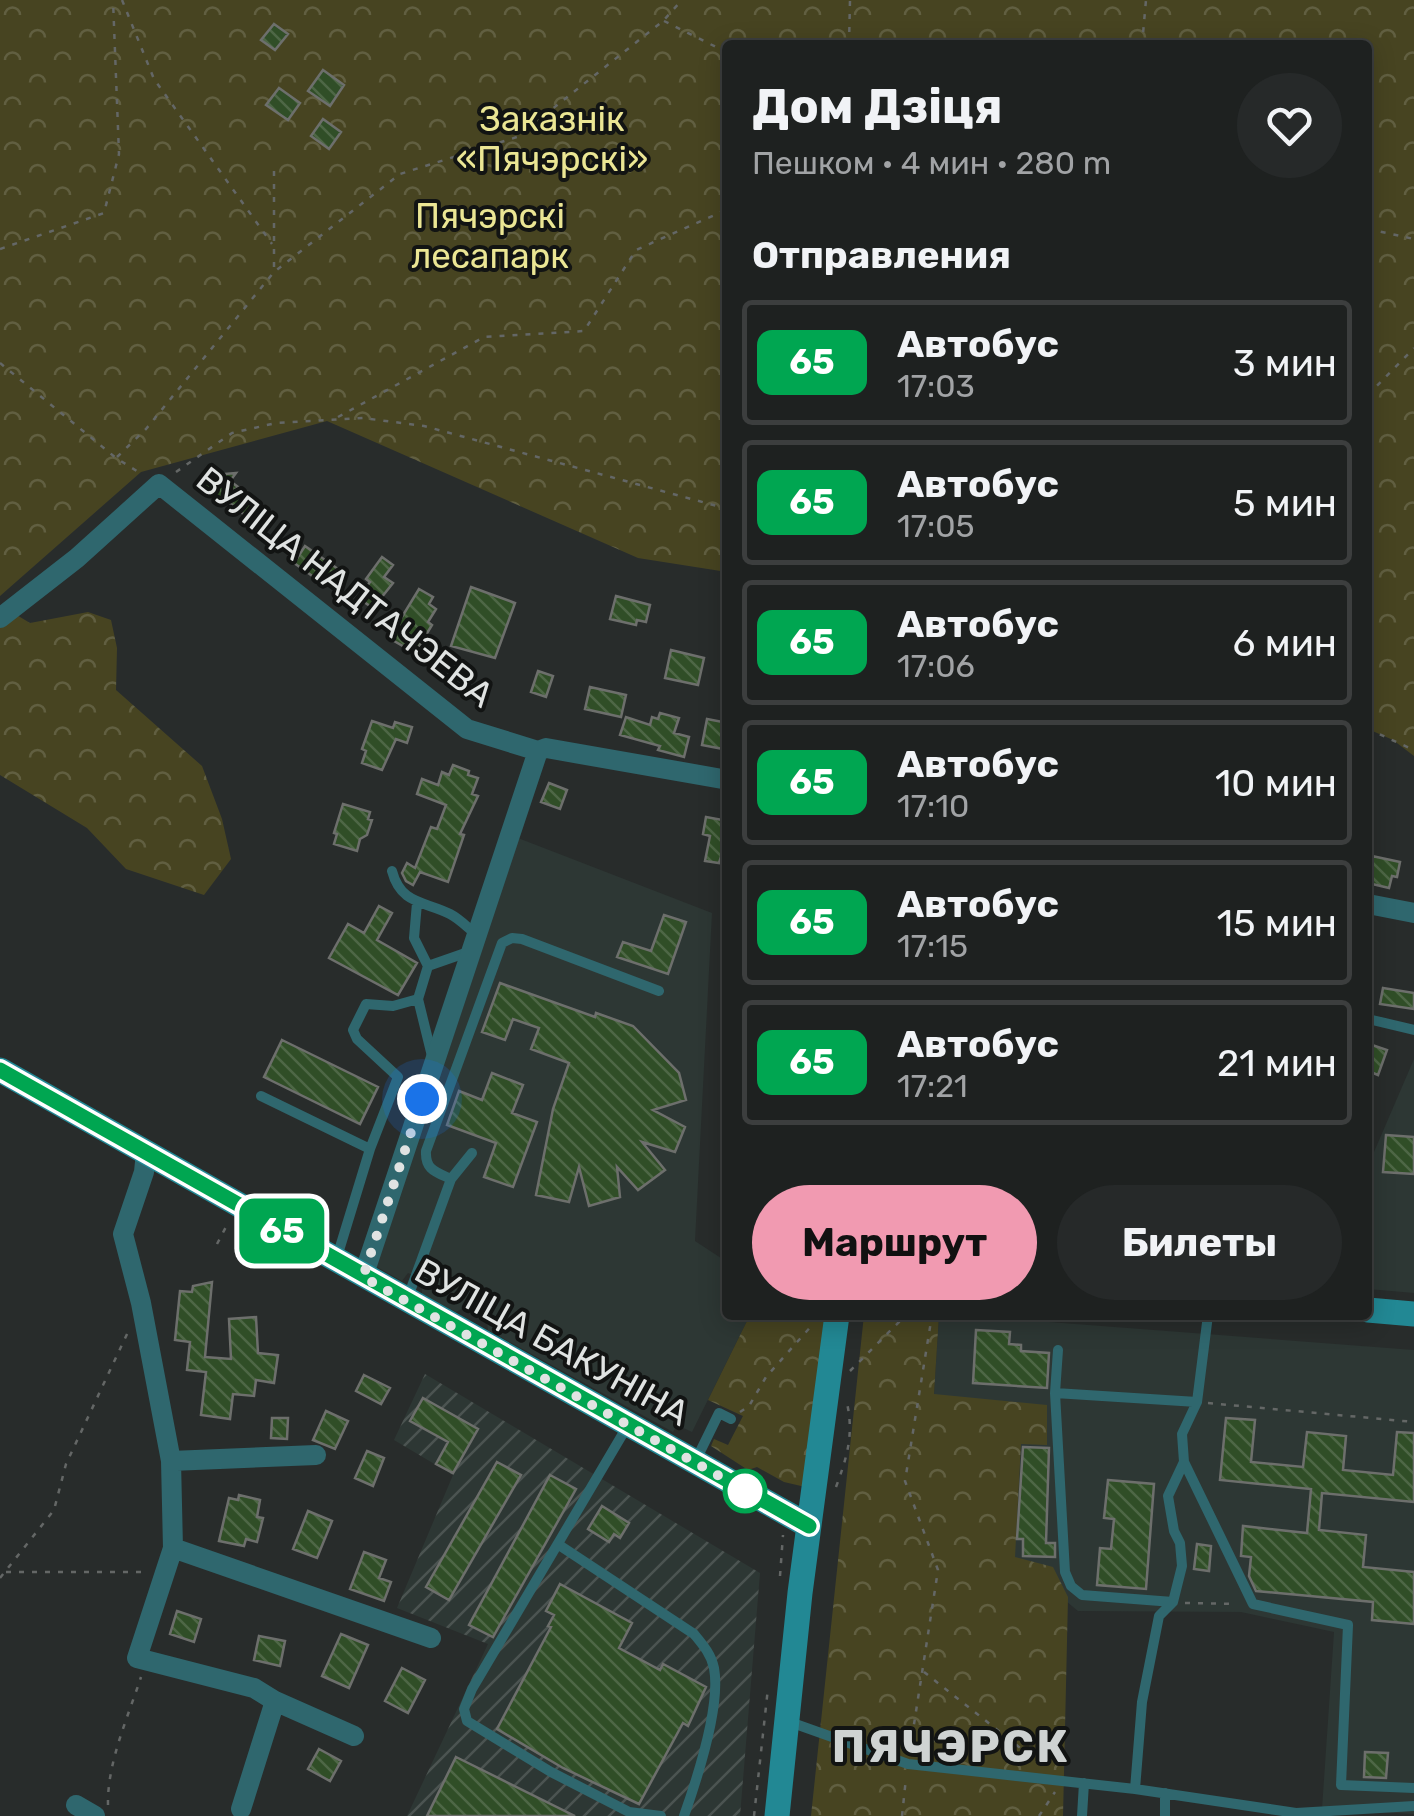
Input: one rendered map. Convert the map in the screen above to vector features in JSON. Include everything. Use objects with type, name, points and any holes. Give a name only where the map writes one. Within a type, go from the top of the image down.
[{"type":"street","points":[[0,618],[77,558],[159,484]]},
{"type":"street","name":"ВУЛІЦА НАДТАЧЭЕВА","points":[[159,484],[467,729],[538,751],[546,748],[722,779]]},
{"type":"street","points":[[363,1277],[538,751]]},
{"type":"street","points":[[1372,905],[1414,913]]},
{"type":"street","name":"ВУЛІЦА БАКУНІНА","points":[[0,1070],[809,1526]]},
{"type":"street","points":[[146,1152],[144,1172],[123,1234],[141,1303],[171,1461],[173,1548],[136,1658],[254,1688],[354,1736]]},
{"type":"street","points":[[1372,1315],[1414,1314]]},
{"type":"street","points":[[777,1816],[828,1320]]},
{"type":"street","points":[[171,1461],[316,1455]]},
{"type":"street","points":[[173,1548],[431,1638]]},
{"type":"street","points":[[242,1810],[275,1701]]},
{"type":"street","points":[[76,1805],[96,1816]]},
{"type":"lane","points":[[392,871],[396,884],[416,903],[451,914],[474,943],[428,966]]},
{"type":"lane","points":[[416,903],[414,938],[428,966],[418,998],[434,1063]]},
{"type":"lane","points":[[451,1179],[430,1170],[426,1152],[502,942],[522,939],[659,991]]},
{"type":"lane","points":[[336,1262],[370,1149],[398,1077],[353,1030],[366,1004],[392,1006],[418,998]]},
{"type":"lane","points":[[1372,1019],[1414,1030]]},
{"type":"lane","points":[[261,1096],[370,1149]]},
{"type":"lane","points":[[407,1300],[451,1179],[472,1153]]},
{"type":"lane","points":[[1207,1320],[1197,1402],[1182,1434],[1184,1462],[1253,1604],[1348,1624],[1341,1785],[1414,1788]]},
{"type":"lane","points":[[1058,1350],[1055,1393],[1065,1572],[1070,1586],[1082,1595],[1174,1602]]},
{"type":"lane","points":[[1055,1393],[1197,1402]]},
{"type":"lane","points":[[694,1462],[719,1413],[730,1419]]},
{"type":"lane","points":[[628,1426],[464,1709],[467,1720],[551,1772],[628,1812],[661,1816]]},
{"type":"lane","points":[[1135,1789],[1142,1702],[1159,1616],[1174,1602],[1182,1566],[1168,1496],[1184,1462]]},
{"type":"lane","points":[[558,1544],[694,1634],[710,1654],[715,1672],[710,1721],[684,1816]]},
{"type":"lane","points":[[787,1721],[908,1764],[1135,1789],[1296,1813],[1414,1806]]},
{"type":"lane","points":[[1082,1816],[1084,1783]]},
{"type":"lane","points":[[1164,1793],[1165,1816]]},
{"type":"path","points":[[0,249],[104,212],[119,154],[113,0]]},
{"type":"path","points":[[122,0],[154,79],[272,244]]},
{"type":"path","points":[[116,458],[146,429],[274,272],[400,174],[517,137],[663,21],[682,0]]},
{"type":"path","points":[[849,40],[850,0]]},
{"type":"path","points":[[1142,40],[1146,0]]},
{"type":"path","points":[[663,21],[722,49]]},
{"type":"path","points":[[274,172],[274,272]]},
{"type":"path","points":[[333,420],[484,337],[584,331],[636,250],[722,212]]},
{"type":"path","points":[[1372,230],[1414,239]]},
{"type":"path","points":[[1372,391],[1414,348]]},
{"type":"path","points":[[0,363],[116,458],[159,484],[232,433],[276,423],[363,418],[424,426],[722,507]]},
{"type":"path","points":[[1372,731],[1414,750]]},
{"type":"path","points":[[218,1244],[230,1221]]},
{"type":"path","points":[[0,1578],[54,1510],[66,1464],[141,1303]]},
{"type":"path","points":[[730,1419],[749,1406],[766,1377],[824,1320]]},
{"type":"path","points":[[846,1376],[901,1320]]},
{"type":"path","points":[[902,1816],[938,1570],[905,1481],[931,1320]]},
{"type":"path","points":[[1197,1402],[1414,1422]]},
{"type":"path","points":[[775,1528],[784,1536],[779,1591]]},
{"type":"path","points":[[4,1572],[166,1572]]},
{"type":"path","points":[[1174,1602],[1253,1604]]},
{"type":"path","points":[[108,1816],[108,1791],[146,1661]]},
{"type":"path","points":[[922,1670],[1062,1781],[1039,1816]]},
{"type":"path","points":[[754,1816],[768,1685]]},
{"type":"shaded area","points":[[518,838],[712,913],[695,1241],[722,1259],[722,1320],[748,1320],[692,1432],[677,1425],[673,1432],[488,1330],[485,1307],[475,1302],[456,1312],[422,1294],[422,1279],[408,1273],[402,1281],[375,1266]]},
{"type":"shaded area","points":[[1414,1059],[1414,1293],[1372,1289],[1372,1157]]},
{"type":"shaded area","points":[[939,1320],[1049,1320],[1414,1350],[1414,1814],[1322,1809],[1334,1632],[1241,1612],[1078,1611],[1050,1588],[1000,1582],[934,1394]]},
{"type":"shaded area","points":[[425,1374],[760,1573],[740,1816],[407,1816],[488,1644],[397,1608],[453,1475],[394,1440]]},
{"type":"green space","name":"Заказнік «Пячэрскі»","points":[[0,0],[1414,0],[1414,756],[1372,731],[1372,40],[722,40],[722,571],[638,558],[327,421],[141,472],[0,596]]},
{"type":"green space","points":[[0,605],[30,623],[88,612],[111,620],[117,648],[116,690],[202,766],[222,819],[231,859],[204,895],[126,869],[87,828],[0,775]]},
{"type":"green space","points":[[748,1320],[829,1320],[814,1489],[784,1482],[757,1467],[748,1470],[711,1446],[714,1439],[728,1445],[743,1416],[708,1400]]},
{"type":"green space","points":[[863,1320],[939,1320],[934,1394],[1047,1405],[1047,1445],[1021,1444],[1015,1557],[1053,1567],[1068,1597],[1063,1816],[811,1816]]},
{"type":"building","points":[[274,24],[288,34],[275,50],[261,40]]},
{"type":"building","points":[[323,70],[344,85],[330,106],[308,91]]},
{"type":"building","points":[[279,88],[300,103],[288,120],[266,105]]},
{"type":"building","points":[[323,119],[341,132],[329,149],[311,136]]},
{"type":"building","points":[[236,473],[230,481],[238,487],[235,490],[270,517],[261,528],[227,501],[216,499],[202,488],[203,476]]},
{"type":"building","points":[[305,546],[341,571],[333,584],[321,576],[318,580],[294,563]]},
{"type":"building","points":[[382,557],[393,565],[384,577],[393,583],[373,608],[358,598]]},
{"type":"building","points":[[471,587],[515,603],[495,658],[451,646]]},
{"type":"building","points":[[419,589],[433,597],[429,604],[436,609],[428,622],[432,625],[415,653],[389,638]]},
{"type":"building","points":[[616,596],[650,605],[646,622],[637,620],[636,625],[610,619]]},
{"type":"building","points":[[671,650],[704,658],[698,685],[665,678]]},
{"type":"building","points":[[538,671],[553,676],[546,697],[531,692]]},
{"type":"building","points":[[590,687],[626,695],[621,717],[585,709]]},
{"type":"building","points":[[660,713],[679,718],[674,733],[689,737],[684,757],[620,735],[626,717],[650,725],[652,717],[658,719]]},
{"type":"building","points":[[707,719],[722,722],[722,749],[702,745]]},
{"type":"building","points":[[372,721],[393,728],[395,722],[412,727],[407,743],[396,739],[382,770],[362,763],[366,751],[362,749]]},
{"type":"building","points":[[453,765],[478,778],[472,794],[478,796],[460,834],[464,835],[448,882],[420,872],[413,885],[402,873],[407,863],[415,868],[431,827],[437,829],[446,805],[417,794],[422,779],[438,785],[442,772],[449,775]]},
{"type":"building","points":[[549,783],[567,790],[560,809],[541,802]]},
{"type":"building","points":[[343,804],[370,812],[368,819],[372,820],[367,835],[360,839],[357,851],[334,844]]},
{"type":"building","points":[[706,817],[722,820],[719,863],[705,861],[710,836],[703,834]]},
{"type":"building","points":[[1372,856],[1400,862],[1397,877],[1392,876],[1389,888],[1372,884]]},
{"type":"building","points":[[379,906],[392,913],[377,940],[417,963],[398,995],[329,958],[348,924],[364,933]]},
{"type":"building","points":[[664,915],[686,922],[668,974],[617,957],[623,942],[651,951]]},
{"type":"building","points":[[500,983],[595,1017],[596,1013],[633,1026],[679,1073],[686,1100],[653,1110],[685,1127],[675,1152],[642,1142],[665,1170],[638,1190],[617,1167],[620,1197],[589,1206],[579,1167],[569,1202],[536,1195],[553,1109],[569,1063],[531,1049],[539,1028],[513,1019],[505,1040],[482,1032]]},
{"type":"building","points":[[1383,988],[1414,993],[1414,1009],[1380,1004]]},
{"type":"building","points":[[282,1040],[378,1087],[360,1124],[264,1077]]},
{"type":"building","points":[[1372,1045],[1387,1050],[1378,1075],[1372,1073]]},
{"type":"building","points":[[492,1073],[523,1085],[512,1113],[537,1122],[513,1187],[484,1177],[496,1143],[447,1125],[459,1091],[482,1100]]},
{"type":"building","points":[[1386,1135],[1414,1137],[1414,1174],[1383,1172]]},
{"type":"building","points":[[212,1282],[205,1357],[231,1359],[229,1319],[256,1317],[258,1353],[278,1355],[274,1383],[256,1380],[254,1396],[233,1394],[230,1419],[201,1415],[206,1372],[187,1370],[190,1342],[175,1340],[180,1291],[192,1292],[193,1286]]},
{"type":"building","points":[[976,1330],[1010,1332],[1009,1344],[1021,1345],[1021,1351],[1049,1353],[1047,1388],[973,1383]]},
{"type":"building","points":[[364,1375],[390,1388],[381,1404],[356,1391]]},
{"type":"building","points":[[423,1398],[478,1429],[453,1473],[436,1464],[448,1442],[410,1421]]},
{"type":"building","points":[[326,1411],[348,1421],[335,1449],[313,1440]]},
{"type":"building","points":[[272,1418],[288,1418],[287,1439],[271,1438]]},
{"type":"building","points":[[1226,1418],[1255,1420],[1251,1462],[1303,1467],[1307,1432],[1346,1436],[1343,1470],[1393,1475],[1397,1432],[1414,1433],[1414,1502],[1322,1493],[1319,1530],[1366,1535],[1363,1567],[1414,1572],[1414,1624],[1372,1620],[1373,1602],[1256,1591],[1249,1576],[1251,1557],[1241,1556],[1243,1526],[1307,1533],[1311,1489],[1220,1480]]},
{"type":"building","points":[[1023,1447],[1049,1448],[1046,1543],[1055,1543],[1055,1557],[1023,1556],[1023,1539],[1017,1539]]},
{"type":"building","points":[[367,1451],[384,1458],[373,1486],[355,1478]]},
{"type":"building","points":[[497,1462],[521,1475],[449,1600],[426,1587]]},
{"type":"building","points":[[550,1475],[576,1489],[493,1637],[469,1625]]},
{"type":"building","points":[[1108,1480],[1154,1484],[1146,1589],[1097,1585],[1100,1548],[1111,1549],[1114,1519],[1104,1518]]},
{"type":"building","points":[[239,1495],[260,1500],[257,1517],[263,1518],[257,1542],[246,1539],[244,1546],[219,1541],[229,1498],[238,1500]]},
{"type":"building","points":[[602,1506],[629,1523],[620,1538],[614,1534],[609,1542],[588,1529]]},
{"type":"building","points":[[308,1511],[332,1521],[317,1558],[293,1549]]},
{"type":"building","points":[[1197,1544],[1211,1546],[1209,1571],[1194,1569]]},
{"type":"building","points":[[364,1552],[386,1560],[379,1578],[391,1582],[384,1601],[350,1589]]},
{"type":"building","points":[[560,1584],[632,1623],[619,1648],[660,1670],[663,1664],[706,1687],[688,1726],[683,1723],[639,1804],[563,1768],[497,1729],[551,1627],[548,1626],[554,1615],[546,1611]]},
{"type":"building","points":[[177,1611],[201,1619],[194,1642],[170,1634]]},
{"type":"building","points":[[341,1634],[368,1645],[349,1688],[322,1676]]},
{"type":"building","points":[[259,1636],[285,1641],[280,1666],[254,1660]]},
{"type":"building","points":[[402,1668],[425,1680],[408,1713],[385,1701]]},
{"type":"building","points":[[319,1749],[341,1761],[330,1781],[308,1769]]},
{"type":"building","points":[[1365,1752],[1388,1753],[1386,1778],[1364,1777]]},
{"type":"building","points":[[456,1757],[575,1816],[427,1816]]},
{"type":"bus line","name":"65","points":[[0,1070],[809,1526]]},
{"type":"district","name":"ПЯЧЭРСК","points":[[951,1746]]},
{"type":"route","points":[[422,1099],[363,1277],[755,1496],[745,1491]]},
{"type":"park label","name":"Пячэрскі лесапарк","points":[[490,236]]}]
